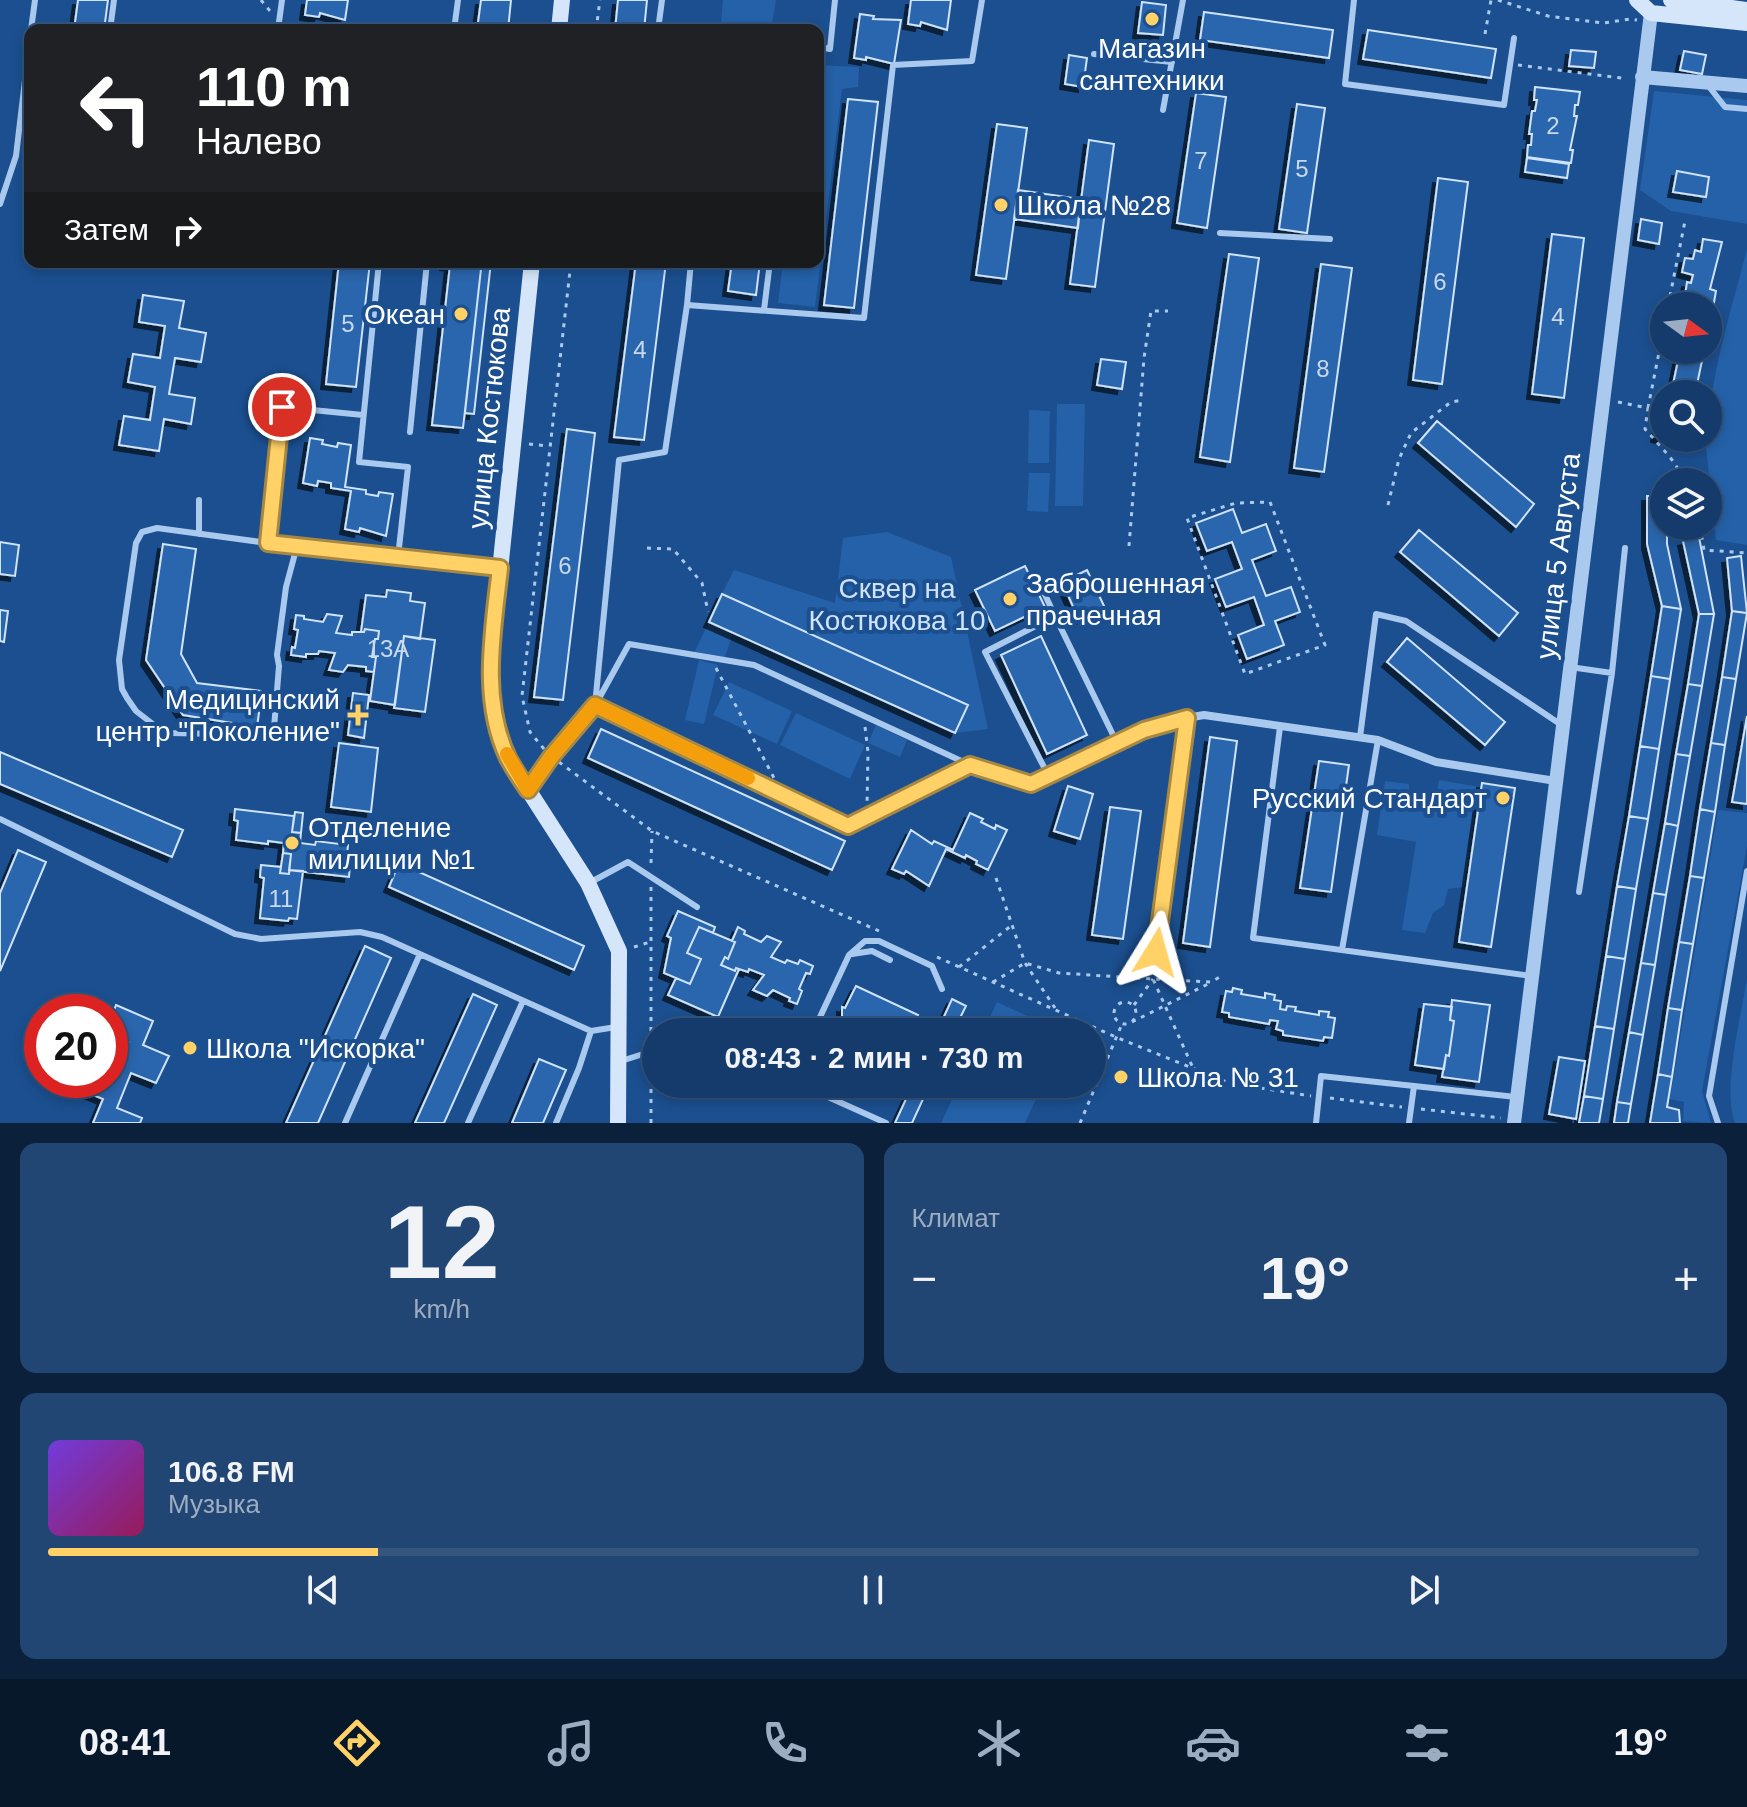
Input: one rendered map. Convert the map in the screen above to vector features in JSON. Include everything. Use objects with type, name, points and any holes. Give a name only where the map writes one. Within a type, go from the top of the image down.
[{"type":"main road","points":[[560,24],[562,0]]},
{"type":"main road","points":[[1637,0],[1650,12],[1747,23]]},
{"type":"main road","points":[[1671,0],[1747,10]]},
{"type":"main road","name":"улица Костюкова","points":[[531,268],[491,657],[494,714],[509,760],[588,883],[619,951],[618,1123]]},
{"type":"street","name":"улица 5 Августа","points":[[1514,1123],[1650,12]]},
{"type":"street","points":[[1644,59],[1650,12]]},
{"type":"street","points":[[1642,77],[1747,86]]},
{"type":"street","points":[[1031,784],[1144,730],[1204,715],[1378,740],[1436,762],[1556,781]]},
{"type":"lane","points":[[32,24],[35,0]]},
{"type":"lane","points":[[111,24],[114,0]]},
{"type":"lane","points":[[279,22],[282,0]]},
{"type":"lane","points":[[455,24],[458,0]]},
{"type":"lane","points":[[659,24],[662,0]]},
{"type":"lane","points":[[824,48],[830,49],[835,0]]},
{"type":"lane","points":[[687,305],[864,318],[893,65],[972,61],[982,0]]},
{"type":"lane","points":[[1163,110],[1183,0]]},
{"type":"lane","points":[[1354,0],[1345,84],[1504,105],[1514,38]]},
{"type":"lane","points":[[1094,54],[1172,62]]},
{"type":"lane","points":[[1705,82],[1725,107],[1747,109]]},
{"type":"lane","points":[[0,204],[16,156],[24,89]]},
{"type":"lane","points":[[1220,233],[1330,239]]},
{"type":"lane","points":[[378,268],[359,462],[408,467],[398,557]]},
{"type":"lane","points":[[410,432],[426,268]]},
{"type":"lane","points":[[595,705],[619,460],[665,452],[690,268]]},
{"type":"lane","points":[[764,310],[769,268]]},
{"type":"lane","points":[[268,543],[282,407],[363,415]]},
{"type":"lane","points":[[199,500],[199,534]]},
{"type":"lane","points":[[297,546],[286,587],[277,655],[279,666],[272,732],[269,735],[170,733],[136,711],[122,689],[118,672],[136,543],[142,532],[157,528],[500,568]]},
{"type":"lane","points":[[1579,892],[1612,673],[1625,548]]},
{"type":"lane","points":[[1038,580],[1117,743]]},
{"type":"lane","points":[[1360,737],[1376,614],[1406,621],[1563,726]]},
{"type":"lane","points":[[1048,775],[985,652],[1055,616]]},
{"type":"lane","points":[[528,790],[595,705],[629,644],[754,665],[970,765],[1031,784]]},
{"type":"lane","points":[[1570,667],[1612,673]]},
{"type":"lane","points":[[595,705],[848,826],[970,765]]},
{"type":"lane","points":[[1156,952],[1187,718]]},
{"type":"lane","points":[[1280,727],[1253,938],[1532,976]]},
{"type":"lane","points":[[1342,950],[1378,740]]},
{"type":"lane","points":[[0,819],[235,934],[261,939],[360,932],[382,937],[591,1031],[619,1027]]},
{"type":"lane","points":[[588,883],[628,862],[697,907]]},
{"type":"lane","points":[[1718,1123],[1709,1096],[1747,871]]},
{"type":"lane","points":[[820,1018],[849,955],[865,941],[879,941],[932,966],[942,989]]},
{"type":"lane","points":[[849,955],[872,951],[890,960]]},
{"type":"lane","points":[[345,1123],[420,954]]},
{"type":"lane","points":[[468,1123],[523,1001]]},
{"type":"lane","points":[[556,1123],[591,1031]]},
{"type":"lane","points":[[620,1061],[642,1055]]},
{"type":"lane","points":[[1316,1123],[1321,1076],[1518,1097]]},
{"type":"lane","points":[[1409,1123],[1414,1086]]},
{"type":"lane","points":[[830,1098],[886,1123]]},
{"type":"path","points":[[597,24],[600,0]]},
{"type":"path","points":[[1485,34],[1491,0]]},
{"type":"path","points":[[1498,0],[1548,16],[1604,23],[1650,12]]},
{"type":"path","points":[[1510,64],[1622,78]]},
{"type":"path","points":[[1671,292],[1685,221]]},
{"type":"path","points":[[570,268],[522,696],[530,732],[551,757],[652,831],[890,935]]},
{"type":"path","points":[[1129,546],[1144,358],[1151,311],[1168,311]]},
{"type":"path","points":[[1657,364],[1645,429],[1677,468]]},
{"type":"path","points":[[1603,399],[1648,408]]},
{"type":"path","points":[[1388,505],[1399,459],[1411,433],[1451,402],[1463,400]]},
{"type":"path","points":[[478,440],[505,442]]},
{"type":"path","points":[[1270,502],[1325,645],[1245,674],[1187,518],[1199,513],[1236,503],[1270,502]]},
{"type":"path","points":[[1702,540],[1704,550],[1747,553]]},
{"type":"path","points":[[647,548],[673,549],[702,583],[708,612]]},
{"type":"path","points":[[711,658],[783,795]]},
{"type":"path","points":[[863,715],[868,752],[867,816]]},
{"type":"path","points":[[996,878],[1025,963],[1056,1010]]},
{"type":"path","points":[[652,925],[653,1018]]},
{"type":"path","points":[[959,967],[1012,925]]},
{"type":"path","points":[[1133,1006],[1153,979],[1156,952]]},
{"type":"path","points":[[932,954],[1118,1038],[1229,1083],[1319,1097]]},
{"type":"path","points":[[993,982],[1025,963],[1059,973],[1211,982]]},
{"type":"path","points":[[1122,1024],[1132,1022],[1223,975]]},
{"type":"path","points":[[1153,979],[1194,1069]]},
{"type":"path","points":[[1122,1024],[1114,1017],[1116,1006],[1123,1002],[1133,1006]]},
{"type":"path","points":[[1132,1022],[1136,1016],[1133,1006]]},
{"type":"path","points":[[1080,1123],[1122,1024]]},
{"type":"path","points":[[651,1123],[652,1098]]},
{"type":"path","points":[[1489,1123],[1490,1117]]},
{"type":"green space","points":[[723,0],[776,0],[772,24],[722,24]]},
{"type":"green space","points":[[824,65],[859,67],[858,87],[842,89],[824,234]]},
{"type":"green space","points":[[1654,91],[1747,100],[1747,224],[1671,211],[1640,190]]},
{"type":"green space","points":[[1747,249],[1747,545],[1716,540],[1722,540],[1722,468],[1708,468],[1707,452],[1722,452],[1722,380],[1714,380],[1718,364],[1722,364],[1722,347]]},
{"type":"green space","points":[[782,268],[820,268],[815,307],[778,303]]},
{"type":"green space","points":[[1057,404],[1085,404],[1083,506],[1055,506]]},
{"type":"green space","points":[[1029,410],[1050,411],[1049,463],[1028,463]]},
{"type":"green space","points":[[1029,473],[1050,473],[1048,512],[1027,511]]},
{"type":"green space","name":"Сквер на Костюкова 10","points":[[887,532],[951,557],[988,729],[955,733],[967,705],[722,594],[734,570],[835,603],[843,538]]},
{"type":"green space","points":[[709,622],[733,633],[724,660],[693,655]]},
{"type":"green space","points":[[699,660],[718,665],[704,724],[685,720]]},
{"type":"green space","points":[[729,682],[792,711],[777,744],[713,715]]},
{"type":"green space","points":[[796,713],[865,745],[850,779],[780,745]]},
{"type":"green space","points":[[876,725],[907,740],[900,757],[868,743]]},
{"type":"green space","points":[[1439,780],[1479,787],[1464,887],[1448,889],[1444,905],[1433,913],[1425,933],[1402,930],[1416,842],[1377,835],[1385,781],[1409,784],[1409,792],[1436,796]]},
{"type":"green space","points":[[1718,810],[1747,813],[1747,846],[1702,1091],[1711,1123],[1683,1121],[1684,1102],[1670,1099]]},
{"type":"green space","points":[[1747,979],[1747,1123],[1735,1123],[1732,1072]]},
{"type":"green space","points":[[997,1002],[1032,1018],[990,1018]]},
{"type":"green space","points":[[953,1098],[1037,1098],[1025,1123],[941,1123]]},
{"type":"building","points":[[78,0],[108,0],[105,24],[75,24]]},
{"type":"building","points":[[307,0],[348,0],[345,20],[320,13],[319,17],[305,15]]},
{"type":"building","points":[[481,0],[511,0],[509,24],[478,24]]},
{"type":"building","points":[[618,0],[647,0],[645,24],[616,24]]},
{"type":"building","points":[[911,0],[951,0],[947,30],[921,22],[920,26],[908,24]]},
{"type":"building","name":"Магазин сантехники","points":[[1142,2],[1166,5],[1163,35],[1138,33]]},
{"type":"building","points":[[1204,12],[1333,30],[1329,58],[1200,40]]},
{"type":"building","points":[[860,14],[874,16],[873,19],[901,20],[894,64],[866,57],[866,60],[854,58]]},
{"type":"building","points":[[1368,30],[1496,49],[1491,78],[1363,59]]},
{"type":"building","points":[[1571,50],[1596,52],[1594,68],[1569,66]]},
{"type":"building","points":[[1684,51],[1706,55],[1702,74],[1680,70]]},
{"type":"building","points":[[1069,55],[1087,58],[1083,87],[1065,84]]},
{"type":"building","points":[[1535,87],[1580,92],[1578,105],[1575,105],[1574,116],[1577,116],[1570,150],[1573,150],[1571,163],[1527,157],[1528,145],[1531,145],[1532,111],[1535,111],[1537,100],[1534,100]]},
{"type":"building","points":[[1196,93],[1226,97],[1207,228],[1177,223]]},
{"type":"building","points":[[848,99],[878,102],[854,308],[824,305]]},
{"type":"building","points":[[1297,104],[1325,108],[1307,233],[1279,229]]},
{"type":"building","name":"Школа №28","points":[[997,124],[1027,128],[1006,279],[976,275]]},
{"type":"building","points":[[1089,140],[1114,144],[1095,287],[1070,284]]},
{"type":"building","points":[[1527,158],[1569,164],[1567,178],[1525,172]]},
{"type":"building","points":[[1677,171],[1709,177],[1706,197],[1673,192]]},
{"type":"building","points":[[1438,178],[1468,182],[1442,384],[1413,380]]},
{"type":"building","points":[[1018,190],[1081,199],[1078,228],[1014,219]]},
{"type":"building","points":[[1641,219],[1662,223],[1659,244],[1638,240]]},
{"type":"building","points":[[1552,234],[1584,238],[1564,398],[1532,394]]},
{"type":"building","points":[[1703,239],[1722,242],[1710,289],[1716,292],[1686,292],[1687,282],[1691,283],[1693,275],[1682,272],[1685,258],[1693,259],[1695,250],[1701,252]]},
{"type":"building","points":[[1229,254],[1259,258],[1230,462],[1200,457]]},
{"type":"building","points":[[1321,264],[1352,268],[1324,472],[1294,468]]},
{"type":"building","points":[[338,268],[369,268],[356,387],[326,384]]},
{"type":"building","points":[[450,268],[481,269],[463,428],[432,425]]},
{"type":"building","points":[[472,268],[490,268],[474,414],[465,413],[481,269]]},
{"type":"building","points":[[635,268],[665,268],[644,440],[614,437]]},
{"type":"building","points":[[731,268],[759,268],[756,295],[728,291]]},
{"type":"building","points":[[143,295],[184,301],[179,328],[206,333],[201,362],[175,358],[169,394],[195,398],[191,424],[164,419],[159,451],[119,445],[124,416],[150,420],[155,387],[128,382],[133,354],[160,358],[165,326],[139,322]]},
{"type":"building","points":[[1101,359],[1126,362],[1122,389],[1097,385]]},
{"type":"building","points":[[1677,364],[1701,364],[1698,380],[1674,380]]},
{"type":"building","points":[[1437,421],[1534,504],[1516,527],[1418,443]]},
{"type":"building","points":[[567,429],[595,433],[563,700],[534,697]]},
{"type":"building","points":[[310,438],[337,447],[338,443],[351,445],[345,487],[366,490],[366,494],[378,496],[379,492],[393,494],[386,536],[360,528],[359,532],[345,529],[351,491],[331,488],[331,483],[318,481],[317,486],[303,483]]},
{"type":"building","points":[[1647,496],[1650,496],[1650,540],[1667,540],[1681,609],[1662,606],[1647,544]]},
{"type":"building","points":[[1233,509],[1242,533],[1266,524],[1276,551],[1252,560],[1266,596],[1291,587],[1300,612],[1275,621],[1284,645],[1247,659],[1238,635],[1264,625],[1254,597],[1226,607],[1215,579],[1242,569],[1232,542],[1207,551],[1196,523]]},
{"type":"building","points":[[1419,530],[1518,613],[1499,636],[1400,552]]},
{"type":"building","points":[[1700,540],[1714,614],[1699,614],[1683,541]]},
{"type":"building","points":[[0,542],[19,545],[15,576],[0,574]]},
{"type":"building","points":[[163,544],[196,549],[181,654],[197,683],[262,691],[257,727],[183,715],[146,660]]},
{"type":"building","points":[[1741,556],[1747,613],[1732,611],[1727,558]]},
{"type":"building","name":"Заброшенная прачечная","points":[[1025,566],[1045,607],[995,631],[975,590]]},
{"type":"building","points":[[1087,570],[1105,608],[1079,620],[1062,582]]},
{"type":"building","points":[[387,590],[411,593],[410,601],[425,603],[420,639],[404,636],[395,705],[370,701],[376,657],[372,657],[379,631],[365,629],[361,632],[366,595],[386,597]]},
{"type":"building","points":[[722,594],[968,705],[955,733],[709,622]]},
{"type":"building","points":[[1662,606],[1681,609],[1670,679],[1651,676]]},
{"type":"building","points":[[0,610],[8,611],[4,642],[0,641]]},
{"type":"building","points":[[1732,611],[1747,613],[1736,679],[1722,677]]},
{"type":"building","points":[[327,614],[342,616],[336,633],[352,635],[352,632],[364,632],[365,629],[379,631],[372,657],[376,657],[374,672],[366,671],[366,667],[348,665],[343,672],[329,670],[335,653],[319,651],[318,654],[306,654],[306,657],[291,655],[298,630],[294,629],[296,615],[323,622]]},
{"type":"building","points":[[1699,614],[1714,614],[1702,686],[1688,684]]},
{"type":"building","points":[[404,636],[435,640],[425,712],[394,708]]},
{"type":"building","points":[[1041,636],[1087,735],[1047,754],[1001,655]]},
{"type":"building","points":[[1407,638],[1505,722],[1485,745],[1387,662]]},
{"type":"building","points":[[1651,676],[1670,679],[1659,749],[1640,746]]},
{"type":"building","points":[[1722,677],[1736,679],[1725,745],[1711,743]]},
{"type":"building","points":[[1688,684],[1702,686],[1690,756],[1676,754]]},
{"type":"building","name":"Медицинский центр \"Поколение\"","points":[[353,693],[369,695],[364,738],[348,735]]},
{"type":"building","points":[[1747,716],[1747,804],[1732,802]]},
{"type":"building","points":[[601,729],[845,841],[832,870],[588,758]]},
{"type":"building","points":[[1210,737],[1237,741],[1210,947],[1183,943]]},
{"type":"building","points":[[339,743],[378,748],[371,812],[331,807]]},
{"type":"building","points":[[1711,743],[1725,745],[1715,812],[1700,809]]},
{"type":"building","points":[[1640,746],[1659,749],[1648,819],[1629,816]]},
{"type":"building","points":[[0,752],[183,830],[172,857],[0,784]]},
{"type":"building","points":[[1676,754],[1690,756],[1678,826],[1665,823]]},
{"type":"building","points":[[1319,761],[1349,765],[1331,892],[1300,888]]},
{"type":"building","points":[[1482,783],[1515,788],[1491,947],[1459,942]]},
{"type":"building","points":[[1068,786],[1093,794],[1080,839],[1054,831]]},
{"type":"building","points":[[1110,807],[1141,811],[1123,939],[1092,935]]},
{"type":"building","name":"Отделение милиции №1","points":[[235,809],[294,816],[292,832],[301,833],[300,843],[315,845],[316,841],[348,845],[346,865],[350,865],[349,877],[289,870],[291,854],[283,853],[284,843],[236,840],[238,821],[234,820]]},
{"type":"building","points":[[1700,809],[1715,812],[1704,878],[1690,876]]},
{"type":"building","points":[[295,812],[303,813],[301,833],[292,832]]},
{"type":"building","points":[[970,813],[995,829],[996,825],[1007,830],[988,870],[966,855],[965,858],[946,849],[929,886],[906,871],[904,874],[892,869],[911,830],[932,844],[934,841],[953,850]]},
{"type":"building","points":[[1629,816],[1648,819],[1636,889],[1617,886]]},
{"type":"building","points":[[1665,823],[1678,826],[1666,895],[1653,893]]},
{"type":"building","points":[[18,850],[46,862],[0,971],[0,893]]},
{"type":"building","points":[[283,853],[291,854],[289,874],[280,873]]},
{"type":"building","points":[[399,863],[584,946],[574,970],[389,887]]},
{"type":"building","points":[[261,865],[281,867],[280,873],[303,871],[297,919],[260,918],[264,878],[260,877]]},
{"type":"building","points":[[1690,876],[1704,878],[1693,944],[1679,942]]},
{"type":"building","points":[[1617,886],[1636,889],[1625,959],[1606,956]]},
{"type":"building","points":[[1653,893],[1666,895],[1655,965],[1641,963]]},
{"type":"building","points":[[678,911],[715,927],[713,933],[699,927],[687,953],[701,959],[690,984],[664,973],[671,938],[667,936]]},
{"type":"building","points":[[699,927],[735,942],[728,959],[725,957],[721,965],[735,971],[739,969],[718,1017],[668,995],[676,978],[690,984],[701,959],[687,953]]},
{"type":"building","points":[[738,927],[745,931],[744,934],[761,942],[767,936],[781,942],[771,957],[785,963],[787,960],[798,964],[800,960],[813,966],[799,989],[802,991],[797,1004],[773,990],[767,996],[753,990],[764,975],[749,969],[748,972],[736,968],[735,971],[721,965],[725,957],[728,959]]},
{"type":"building","points":[[1679,942],[1693,944],[1682,1010],[1668,1008]]},
{"type":"building","points":[[365,946],[391,958],[318,1123],[286,1123]]},
{"type":"building","points":[[1606,956],[1625,959],[1614,1029],[1595,1026]]},
{"type":"building","points":[[1641,963],[1655,965],[1643,1035],[1629,1032]]},
{"type":"building","points":[[856,986],[918,1015],[916,1018],[842,1018],[842,1007],[845,1008]]},
{"type":"building","points":[[1233,988],[1242,990],[1241,994],[1265,998],[1265,993],[1275,995],[1274,1000],[1281,1001],[1280,1009],[1296,1007],[1295,1011],[1319,1015],[1319,1011],[1329,1012],[1328,1017],[1335,1018],[1332,1038],[1324,1037],[1323,1041],[1283,1035],[1283,1031],[1276,1029],[1278,1021],[1270,1020],[1269,1024],[1229,1017],[1229,1013],[1222,1012],[1226,991],[1232,992]]},
{"type":"building","points":[[473,994],[497,1005],[444,1123],[415,1123]]},
{"type":"building","points":[[952,999],[966,1006],[960,1018],[943,1018]]},
{"type":"building","points":[[1452,1000],[1490,1005],[1479,1082],[1442,1077],[1446,1055],[1449,1056],[1454,1021],[1450,1020]]},
{"type":"building","points":[[1424,1004],[1452,1007],[1450,1020],[1454,1021],[1444,1069],[1415,1065]]},
{"type":"building","points":[[1668,1008],[1682,1010],[1672,1077],[1658,1074]]},
{"type":"building","points":[[128,1010],[153,1021],[143,1045],[169,1056],[156,1083],[131,1073],[128,1080]]},
{"type":"building","points":[[1595,1026],[1614,1029],[1603,1099],[1584,1096]]},
{"type":"building","points":[[1629,1032],[1643,1035],[1631,1104],[1617,1102]]},
{"type":"building","points":[[1559,1057],[1585,1061],[1576,1119],[1549,1114]]},
{"type":"building","points":[[539,1059],[566,1070],[543,1123],[512,1123]]},
{"type":"building","points":[[1658,1074],[1672,1077],[1667,1107],[1679,1110],[1680,1123],[1650,1123]]},
{"type":"building","points":[[1584,1096],[1603,1099],[1599,1123],[1579,1123]]},
{"type":"building","points":[[101,1098],[121,1098],[117,1108],[142,1118],[140,1123],[93,1123],[103,1099]]},
{"type":"building","points":[[907,1098],[924,1098],[912,1123],[895,1123]]},
{"type":"building","points":[[1617,1102],[1631,1104],[1628,1123],[1614,1123]]},
{"type":"slow traffic","points":[[507,754],[528,790],[595,705],[748,778]]},
{"type":"place","name":"Магазин сантехники","points":[[1152,19]]},
{"type":"place","name":"Школа №28","points":[[1001,205]]},
{"type":"place","name":"Океан","points":[[461,314]]},
{"type":"place","name":"Заброшенная прачечная","points":[[1010,599]]},
{"type":"place","name":"Медицинский центр \"Поколение\"","points":[[358,715]]},
{"type":"place","name":"Русский Стандарт","points":[[1503,798]]},
{"type":"place","name":"Отделение милиции №1","points":[[292,843]]},
{"type":"place","name":"Школа \"Искорка\"","points":[[190,1048]]},
{"type":"place","name":"Школа № 31","points":[[1121,1077]]},
{"type":"route","points":[[282,407],[268,543],[500,568],[491,657],[494,714],[509,760],[528,790],[595,705],[848,826],[970,765],[1031,784],[1144,730],[1187,718],[1156,952]]}]
